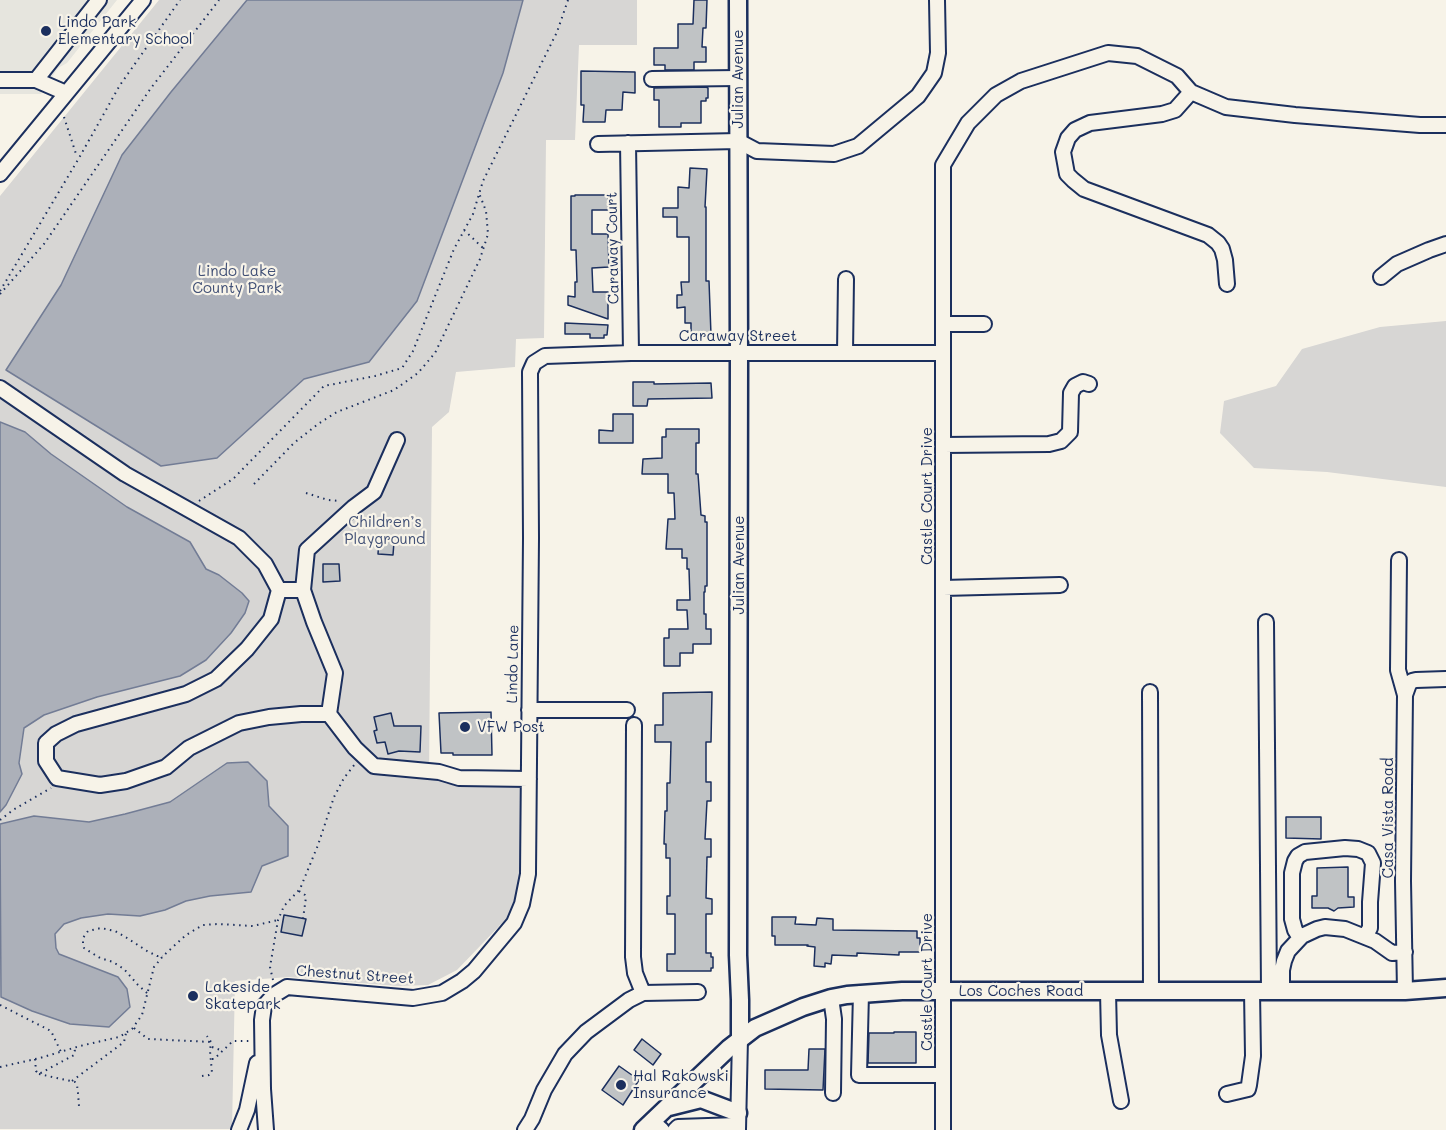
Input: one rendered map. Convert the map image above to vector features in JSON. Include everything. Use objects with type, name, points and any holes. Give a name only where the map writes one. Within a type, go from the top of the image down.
[{"type":"main road","name":"Julian Avenue","points":[[738,0],[738,955],[740,1038]]},
{"type":"main road","name":"Los Coches Road","points":[[652,1127],[666,1108],[740,1038],[774,1019],[831,998],[861,993],[943,991],[1405,991],[1446,988]]},
{"type":"main road","points":[[666,1108],[701,1099],[738,1123]]},
{"type":"street","points":[[36,80],[99,0]]},
{"type":"street","points":[[0,174],[143,0]]},
{"type":"street","points":[[598,144],[738,141],[757,151],[834,154],[858,146],[918,96],[934,73],[938,53],[937,0]]},
{"type":"street","name":"Castle Court Drive","points":[[943,1130],[943,165],[968,123],[996,95],[1021,81],[1108,53],[1137,56],[1177,76],[1191,92],[1226,107],[1295,115],[1446,125]]},
{"type":"street","points":[[652,78],[738,78]]},
{"type":"street","points":[[0,80],[36,80],[66,93]]},
{"type":"street","points":[[1191,92],[1175,110],[1162,114],[1090,123],[1075,130],[1068,138],[1064,152],[1067,174],[1084,189],[1208,235],[1222,249],[1227,284]]},
{"type":"street","name":"Caraway Court","points":[[628,143],[631,352]]},
{"type":"street","points":[[1381,277],[1397,264],[1446,244]]},
{"type":"street","points":[[845,353],[846,279]]},
{"type":"street","points":[[943,324],[984,324]]},
{"type":"street","name":"Caraway Street","points":[[534,363],[545,356],[631,352],[943,353]]},
{"type":"street","name":"Lindo Lane","points":[[462,981],[474,971],[514,923],[522,904],[528,874],[530,372],[534,363]]},
{"type":"street","points":[[943,445],[1049,444],[1061,441],[1070,432],[1071,393],[1075,386],[1083,382],[1089,384]]},
{"type":"street","points":[[0,388],[124,474],[240,538],[266,564],[279,590],[271,619],[247,649],[216,679],[186,694],[76,724],[56,734],[46,743],[46,761],[57,778],[100,785],[126,781],[166,767],[189,748],[238,723],[269,717],[329,714]]},
{"type":"street","points":[[397,440],[374,492],[307,550],[303,590],[335,673],[329,714],[355,748],[374,766],[440,772],[459,778],[529,779]]},
{"type":"street","name":"Casa Vista Road","points":[[1399,560],[1398,670],[1405,695],[1405,991]]},
{"type":"street","points":[[943,588],[1060,585]]},
{"type":"street","points":[[279,590],[303,590]]},
{"type":"street","points":[[1266,621],[1276,991]]},
{"type":"street","points":[[1405,695],[1408,684],[1416,680],[1446,678]]},
{"type":"street","points":[[1150,692],[1152,992]]},
{"type":"street","points":[[529,710],[627,710]]},
{"type":"street","points":[[634,725],[633,957],[635,973],[643,993]]},
{"type":"street","points":[[1300,938],[1292,919],[1292,873],[1295,861],[1305,852],[1345,848],[1364,850],[1371,858],[1373,872],[1370,928],[1365,936]]},
{"type":"street","points":[[1276,991],[1288,951],[1309,932],[1326,927],[1345,929],[1376,941],[1392,953],[1405,952]]},
{"type":"street","name":"Chestnut Street","points":[[276,993],[287,987],[413,998],[442,993],[462,981]]},
{"type":"street","points":[[1227,1094],[1248,1089],[1250,1085],[1253,1056],[1252,991]]},
{"type":"street","points":[[525,1130],[544,1090],[565,1054],[601,1019],[643,993],[698,992]]},
{"type":"street","points":[[1108,992],[1109,1035],[1121,1101]]},
{"type":"street","points":[[266,1130],[262,1020],[264,1006],[276,993]]},
{"type":"street","points":[[861,993],[859,1075],[943,1075]]},
{"type":"street","points":[[831,998],[834,1019],[833,1093]]},
{"type":"street","name":"Julian Avenue","points":[[738,1123],[740,1038]]},
{"type":"street","points":[[238,1130],[247,1110],[262,1041]]},
{"type":"street","points":[[675,1130],[678,1127],[738,1123]]},
{"type":"path","points":[[0,292],[120,85],[180,0]]},
{"type":"path","points":[[0,292],[44,244],[151,88],[219,0]]},
{"type":"path","points":[[187,509],[233,479],[324,386],[402,368],[412,351],[454,249],[473,214],[483,181],[557,32],[568,0]]},
{"type":"path","points":[[62,112],[78,159]]},
{"type":"path","points":[[254,484],[294,443],[318,424],[338,412],[394,390],[418,373],[435,354],[480,259],[488,234],[486,211],[479,193]]},
{"type":"path","points":[[464,230],[483,248]]},
{"type":"path","points":[[306,493],[348,503],[354,507]]},
{"type":"path","points":[[276,993],[270,967],[278,922],[284,906],[299,891],[318,845],[333,797],[352,766],[364,757]]},
{"type":"path","points":[[1,820],[13,810],[51,788],[57,778]]},
{"type":"path","points":[[299,891],[306,897],[303,919]]},
{"type":"path","points":[[0,1067],[119,1037],[134,1028],[142,1015],[154,967],[186,935],[203,925],[253,926],[278,922],[282,925]]},
{"type":"path","points":[[148,993],[124,969],[84,948],[83,938],[88,931],[101,928],[115,932],[157,956],[163,956]]},
{"type":"path","points":[[0,1005],[51,1031],[62,1052]]},
{"type":"path","points":[[134,1028],[148,1039],[211,1042]]},
{"type":"path","points":[[72,1081],[124,1042],[126,1033]]},
{"type":"path","points":[[202,1076],[212,1072],[210,1051],[212,1047],[207,1036]]},
{"type":"path","points":[[212,1059],[233,1041],[262,1041]]},
{"type":"path","points":[[212,1047],[223,1051]]},
{"type":"path","points":[[39,1074],[74,1055],[73,1048]]},
{"type":"path","points":[[35,1059],[36,1071],[39,1074],[75,1082],[79,1106]]},
{"type":"shaded area","name":"Lindo Park Elementary School","points":[[0,0],[117,0],[67,63],[58,68],[41,94],[0,94]]},
{"type":"shaded area","points":[[247,0],[523,0],[503,73],[417,301],[369,362],[304,379],[217,458],[161,466],[6,370],[61,285],[122,155]]},
{"type":"shaded area","points":[[0,422],[25,432],[51,454],[127,507],[190,542],[206,569],[219,575],[249,601],[245,613],[231,633],[206,660],[180,676],[97,697],[44,715],[24,728],[19,763],[22,774],[0,812]]},
{"type":"shaded area","points":[[248,762],[267,781],[269,806],[288,826],[288,856],[262,866],[251,892],[186,901],[165,910],[140,916],[108,914],[81,918],[64,924],[55,934],[59,954],[118,977],[127,989],[130,1007],[109,1027],[70,1024],[1,997],[0,824],[34,816],[89,822],[125,814],[170,802],[227,763]]},
{"type":"green space","name":"Lindo Lake County Park","points":[[159,0],[637,0],[637,45],[579,45],[575,140],[546,140],[544,338],[516,339],[515,367],[456,372],[449,412],[432,427],[429,778],[447,784],[520,785],[521,868],[518,896],[506,919],[457,970],[428,985],[398,986],[289,977],[235,981],[232,1129],[0,1129],[0,196]]},
{"type":"green space","points":[[1446,321],[1446,487],[1327,472],[1254,468],[1220,433],[1224,401],[1276,386],[1302,349],[1380,327]]},
{"type":"building","points":[[694,0],[707,0],[706,28],[703,28],[702,47],[706,47],[706,62],[694,62],[694,70],[665,70],[665,65],[654,65],[654,48],[678,48],[678,24],[693,24]]},
{"type":"building","points":[[581,71],[635,72],[635,93],[623,92],[622,110],[606,110],[605,122],[583,122]]},
{"type":"building","points":[[706,87],[708,98],[706,101],[701,101],[701,123],[681,123],[681,127],[659,127],[659,100],[654,100],[654,88]]},
{"type":"building","points":[[690,168],[707,169],[706,281],[709,281],[711,335],[691,335],[691,323],[685,323],[685,307],[677,308],[677,295],[682,295],[681,282],[689,282],[689,237],[677,237],[677,217],[663,217],[663,208],[678,208],[678,187],[689,188]]},
{"type":"building","points":[[608,195],[608,210],[592,210],[592,234],[608,234],[609,267],[592,268],[593,292],[608,292],[608,319],[568,305],[568,296],[575,297],[575,282],[577,282],[576,250],[571,250],[571,196]]},
{"type":"building","points":[[565,323],[608,325],[607,335],[604,335],[604,338],[590,338],[590,334],[565,334]]},
{"type":"building","points":[[633,382],[711,383],[712,398],[648,399],[647,406],[633,406]]},
{"type":"building","points":[[613,414],[633,414],[633,443],[599,443],[599,430],[613,431]]},
{"type":"building","points":[[666,429],[699,429],[699,443],[696,443],[696,474],[698,474],[701,515],[705,516],[705,522],[707,522],[707,586],[704,592],[704,614],[706,614],[706,629],[711,629],[711,644],[693,644],[693,653],[680,653],[680,666],[664,666],[664,638],[669,638],[669,629],[688,629],[687,610],[677,610],[677,600],[690,600],[687,558],[682,558],[682,549],[666,549],[668,519],[675,519],[674,493],[668,493],[668,474],[642,474],[643,459],[662,458],[662,437],[666,437]]},
{"type":"building","points":[[379,540],[394,542],[393,555],[378,554]]},
{"type":"building","points":[[323,564],[339,564],[340,581],[323,582]]},
{"type":"building","points":[[712,692],[711,742],[706,742],[706,782],[711,782],[711,801],[707,801],[705,839],[711,839],[711,857],[707,857],[706,898],[712,899],[712,914],[706,914],[706,953],[711,953],[713,957],[713,968],[711,971],[667,971],[667,954],[675,954],[675,914],[667,914],[667,896],[670,896],[670,858],[666,858],[666,844],[664,844],[667,783],[670,783],[671,742],[655,742],[655,725],[663,725],[663,693]]},
{"type":"building","name":"VFW Post","points":[[491,712],[492,755],[441,753],[439,713]]},
{"type":"building","points":[[391,713],[394,726],[421,726],[420,752],[399,751],[388,754],[385,742],[377,743],[374,717]]},
{"type":"building","points":[[1286,817],[1321,817],[1321,839],[1286,838]]},
{"type":"building","points":[[1348,867],[1348,897],[1354,897],[1354,907],[1338,908],[1334,911],[1328,908],[1312,908],[1312,896],[1317,896],[1317,868]]},
{"type":"building","points":[[284,915],[306,919],[302,936],[281,932]]},
{"type":"building","points":[[772,917],[796,917],[795,924],[816,925],[817,918],[833,919],[833,930],[917,931],[917,938],[920,938],[920,952],[899,952],[899,955],[857,953],[857,956],[832,955],[831,964],[825,963],[825,967],[814,966],[815,947],[775,945],[775,936],[772,936]]},
{"type":"building","points":[[916,1032],[916,1063],[868,1063],[869,1033]]},
{"type":"building","points":[[642,1039],[661,1054],[653,1065],[634,1050]]},
{"type":"building","points":[[809,1049],[825,1049],[823,1090],[765,1089],[765,1070],[808,1070]]},
{"type":"building","name":"Hal Rakowski Insurance","points":[[619,1066],[639,1080],[623,1105],[602,1090]]},
{"type":"place","name":"Lindo Park Elementary School","points":[[46,31]]},
{"type":"place","name":"VFW Post","points":[[465,727]]},
{"type":"place","name":"Lakeside Skatepark","points":[[193,996]]},
{"type":"place","name":"Hal Rakowski Insurance","points":[[621,1085]]},
{"type":"park label","name":"Children’s Playground","points":[[385,530]]}]
